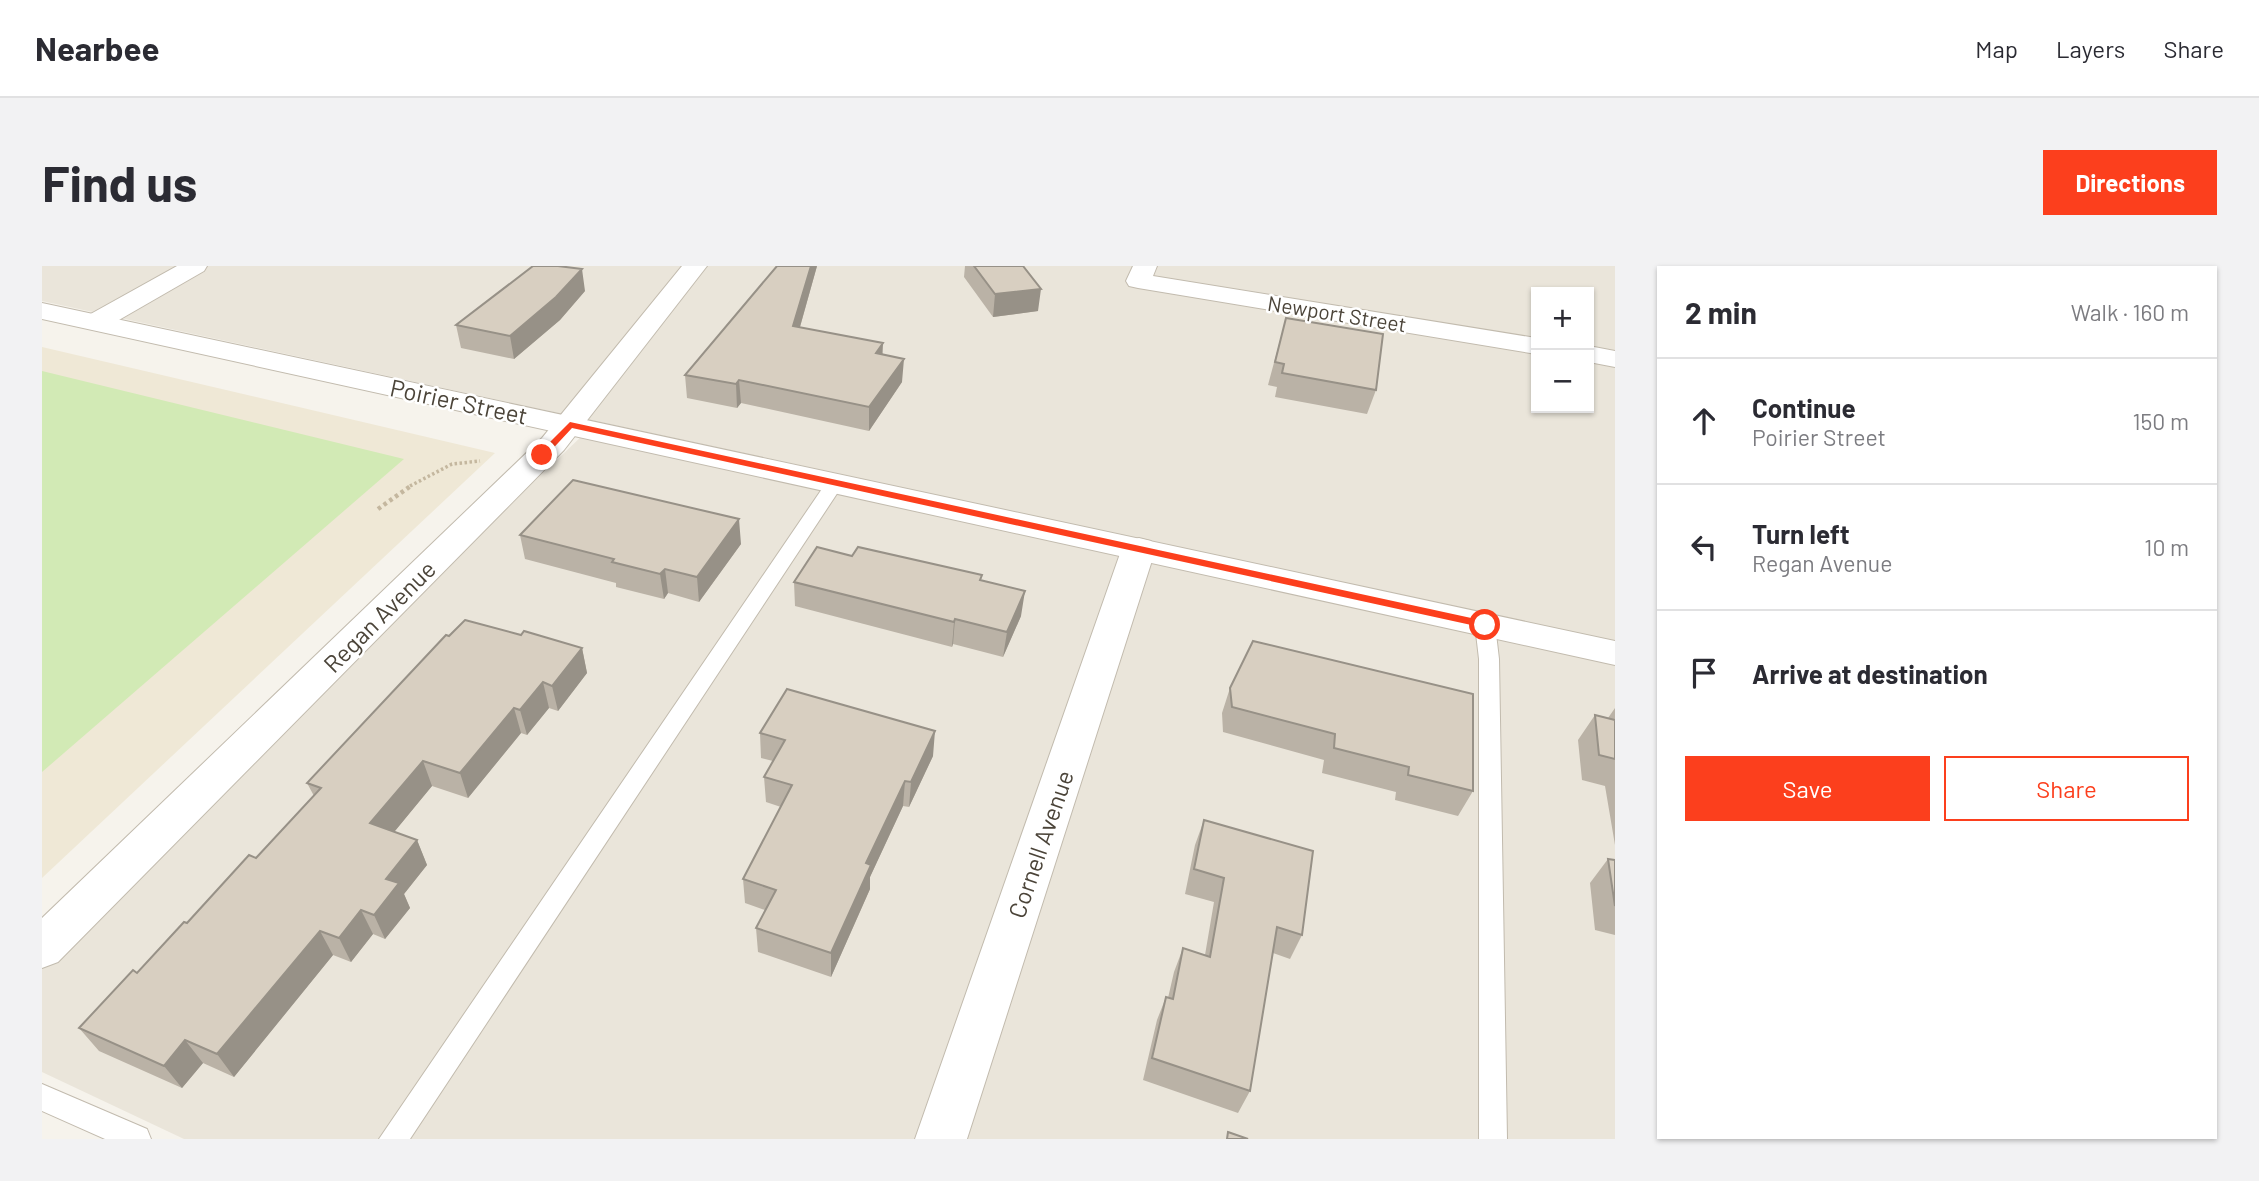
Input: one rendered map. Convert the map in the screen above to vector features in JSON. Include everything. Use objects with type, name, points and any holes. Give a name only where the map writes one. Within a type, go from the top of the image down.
[{"type":"street","points":[[96,322],[195,266]]},
{"type":"street","name":"Regan Avenue","points":[[42,948],[570,425],[695,266]]},
{"type":"street","name":"Newport Street","points":[[1141,273],[1531,345]]},
{"type":"street","name":"Poirier Street","points":[[42,311],[1615,653]]},
{"type":"street","points":[[1594,355],[1615,359]]},
{"type":"street","name":"Cornell Avenue","points":[[941,1139],[1139,548]]},
{"type":"lane","points":[[393,1139],[835,483]]},
{"type":"lane","points":[[1485,625],[1489,644],[1493,1139]]},
{"type":"lane","points":[[42,1097],[137,1139]]},
{"type":"path","points":[[378,509],[446,464],[464,459],[481,461]]},
{"type":"shaded area","points":[[42,266],[1615,266],[1615,642],[42,301]]},
{"type":"shaded area","points":[[42,347],[495,453],[42,878]]},
{"type":"shaded area","points":[[584,434],[1615,658],[1615,1139],[184,1139],[42,1072],[42,951]]},
{"type":"green space","points":[[42,371],[404,459],[42,772]]},
{"type":"building","points":[[533,266],[582,269],[556,297],[510,336],[456,325]]},
{"type":"building","points":[[777,266],[811,266],[793,326],[883,343],[876,353],[904,359],[869,407],[739,380],[736,384],[685,375]]},
{"type":"building","points":[[974,266],[1023,266],[1041,289],[995,294]]},
{"type":"building","points":[[1286,318],[1383,334],[1376,390],[1282,373],[1284,364],[1275,362]]},
{"type":"building","points":[[573,480],[739,519],[697,577],[665,569],[660,574],[612,562],[614,559],[520,535]]},
{"type":"building","points":[[817,547],[852,556],[858,547],[982,575],[980,580],[1025,591],[1007,632],[955,619],[954,622],[794,582]]},
{"type":"building","points":[[465,620],[521,635],[524,631],[582,648],[552,686],[543,682],[520,710],[514,708],[460,773],[423,761],[370,823],[417,840],[386,879],[399,883],[374,915],[361,910],[339,938],[320,931],[217,1054],[185,1040],[164,1066],[79,1028],[133,970],[137,973],[184,922],[187,923],[249,855],[256,858],[321,788],[307,783],[446,635],[449,636]]},
{"type":"building","points":[[1253,641],[1473,694],[1473,791],[1408,775],[1409,767],[1334,748],[1335,734],[1232,707],[1230,688]]},
{"type":"building","points":[[787,689],[935,731],[911,782],[905,781],[866,863],[871,865],[831,953],[756,928],[776,890],[743,879],[792,785],[764,777],[785,740],[760,733]]},
{"type":"building","points":[[1595,715],[1615,720],[1615,759],[1599,755]]},
{"type":"building","points":[[1204,820],[1313,851],[1302,935],[1277,927],[1250,1091],[1152,1058],[1166,997],[1173,999],[1183,948],[1210,957],[1224,878],[1194,869]]},
{"type":"building","points":[[1608,859],[1615,860],[1615,906]]},
{"type":"building","points":[[1228,1132],[1248,1139],[1227,1139]]},
{"type":"route","points":[[542,455],[570,425],[1485,625]]}]
